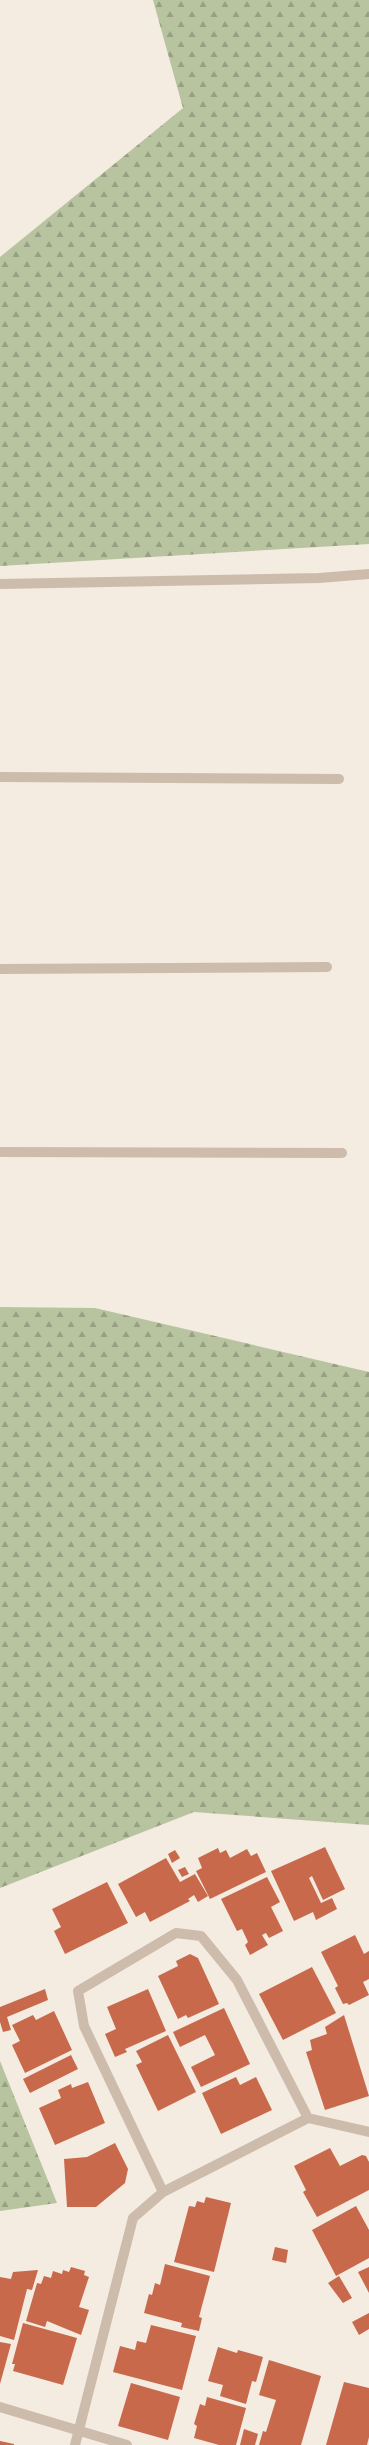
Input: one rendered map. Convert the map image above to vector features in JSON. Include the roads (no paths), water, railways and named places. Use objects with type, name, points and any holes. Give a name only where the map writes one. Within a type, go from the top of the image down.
[{"type":"street","points":[[0,584],[319,578],[369,574]]},
{"type":"street","points":[[0,777],[339,779]]},
{"type":"street","points":[[0,969],[327,967]]},
{"type":"street","points":[[0,1152],[342,1153]]},
{"type":"street","points":[[163,2192],[84,2026],[78,1991],[176,1933],[201,1936],[237,1980],[308,2118]]},
{"type":"street","points":[[75,2445],[133,2218],[163,2192],[308,2118],[369,2132]]},
{"type":"street","points":[[0,2407],[127,2445]]}]
